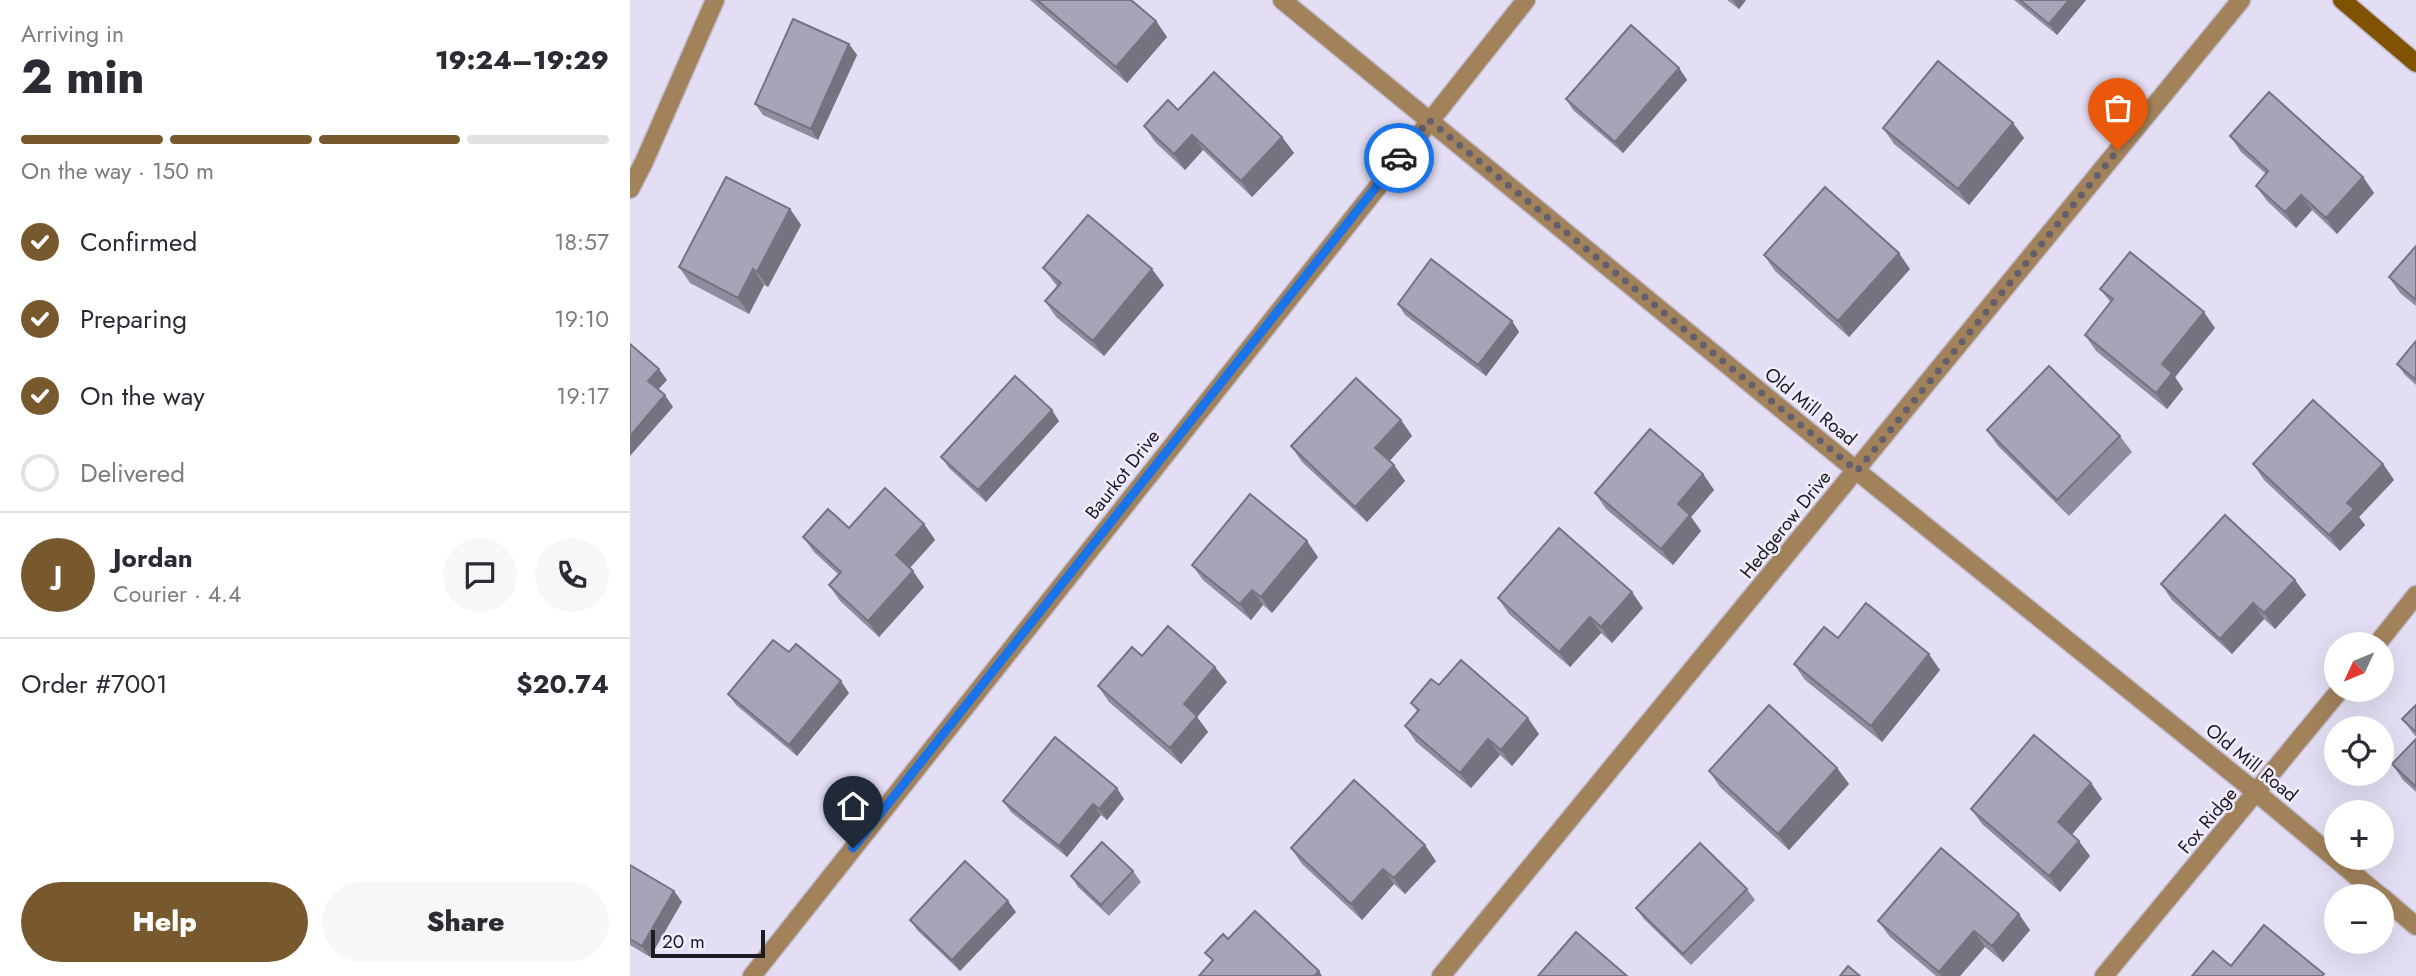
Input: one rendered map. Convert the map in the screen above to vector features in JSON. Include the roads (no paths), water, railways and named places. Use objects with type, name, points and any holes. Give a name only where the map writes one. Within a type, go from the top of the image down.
[{"type":"street","points":[[630,189],[715,0]]},
{"type":"street","name":"Old Mill Road","points":[[1282,0],[2366,884]]},
{"type":"street","name":"Baurkot Drive","points":[[752,976],[1526,0]]},
{"type":"street","name":"Hedgerow Drive","points":[[1441,976],[2241,0]]},
{"type":"street","points":[[2342,0],[2416,63]]},
{"type":"street","points":[[2387,632],[2416,595]]},
{"type":"street","name":"Fox Ridge","points":[[2104,976],[2330,702]]},
{"type":"street","name":"Old Mill Road","points":[[2394,908],[2416,926]]}]
